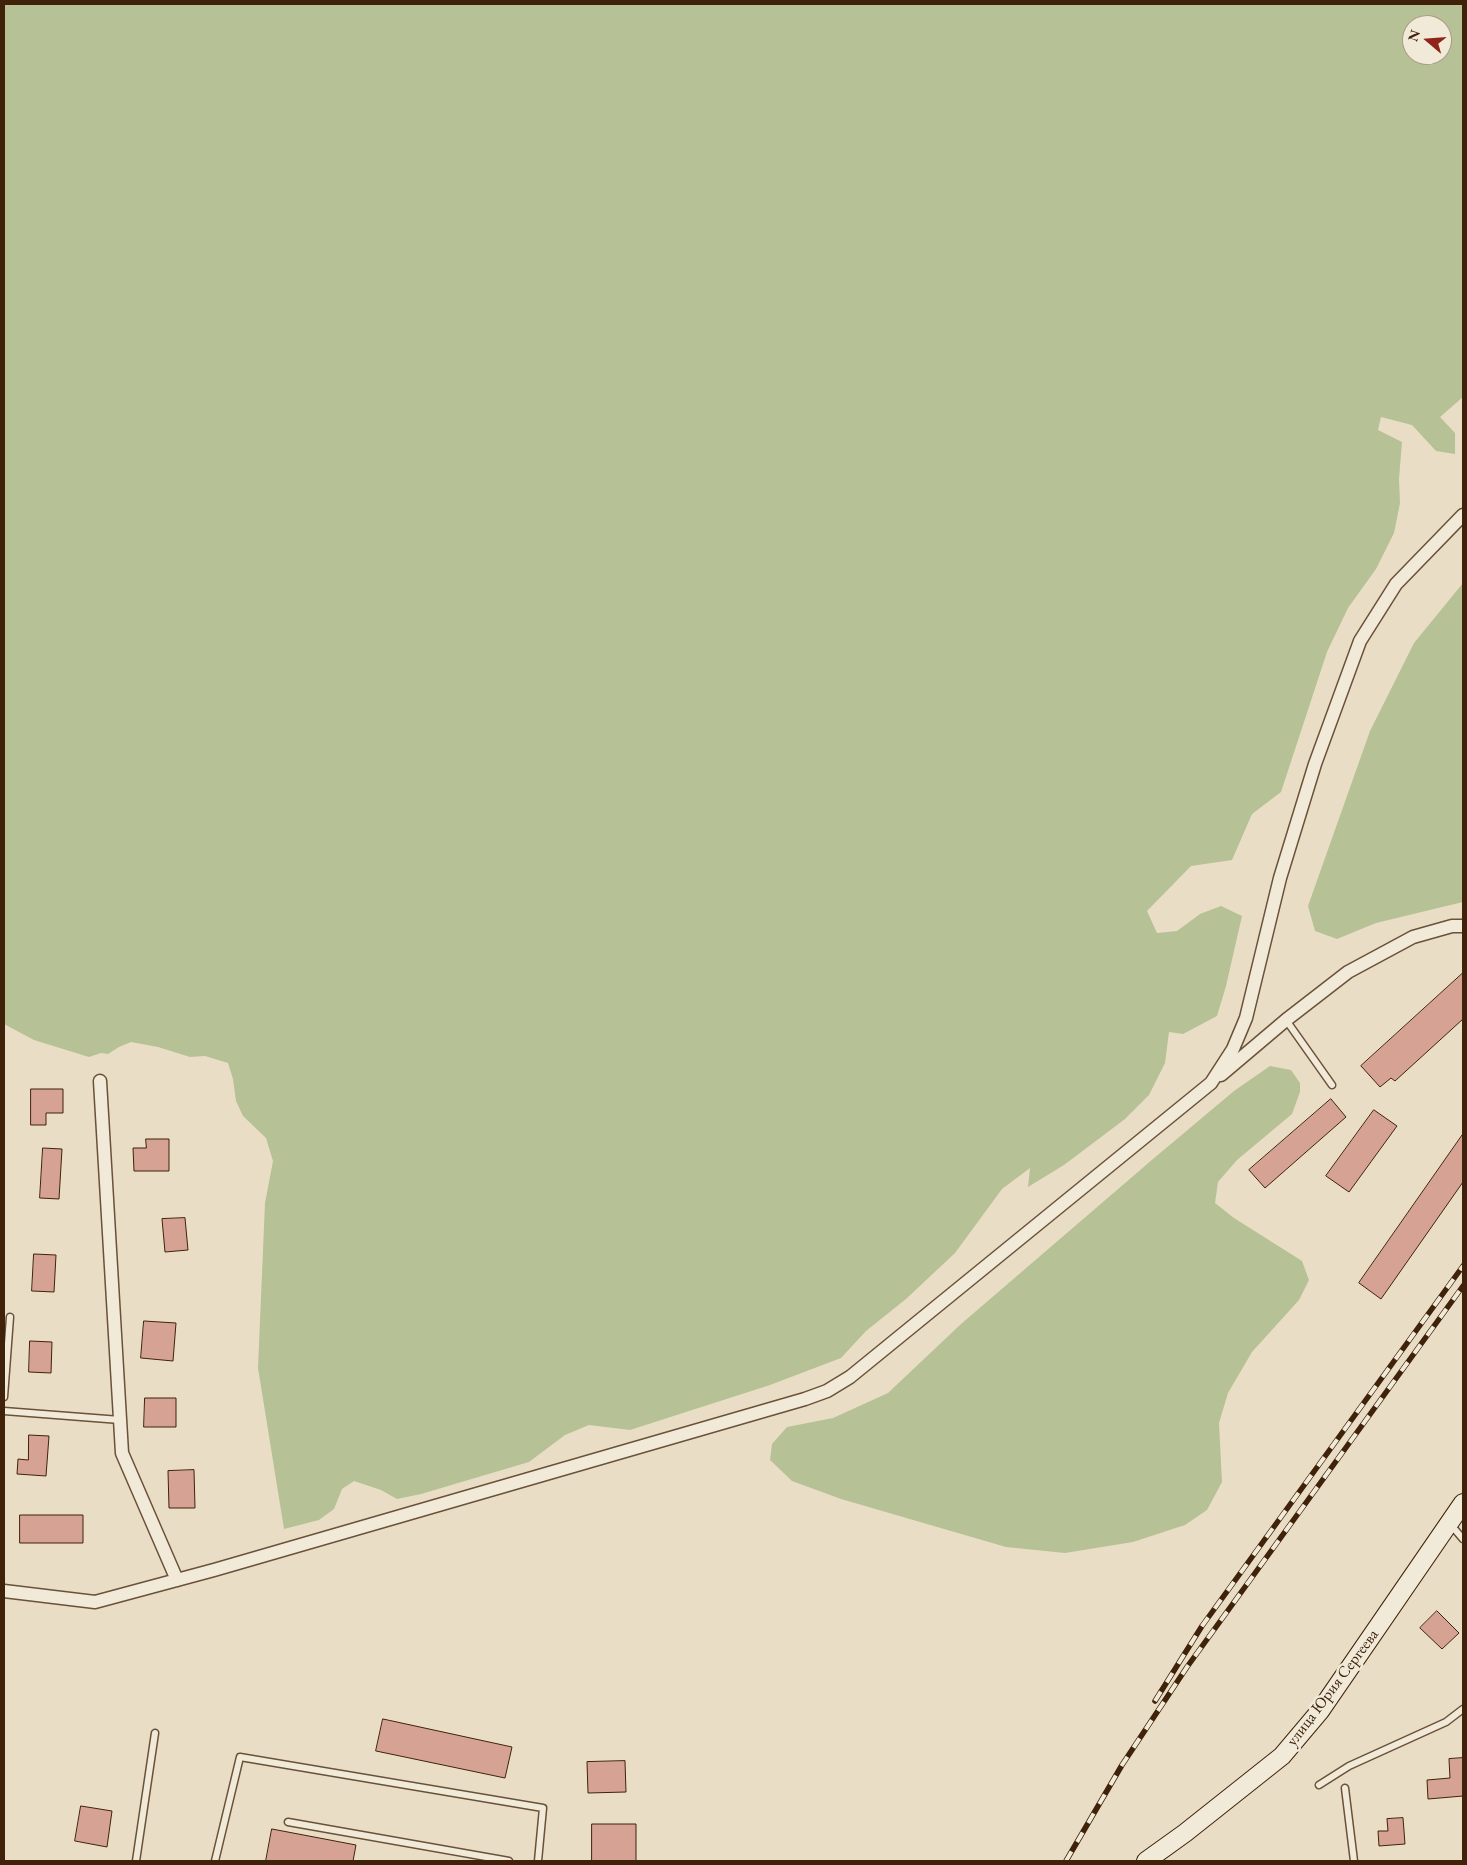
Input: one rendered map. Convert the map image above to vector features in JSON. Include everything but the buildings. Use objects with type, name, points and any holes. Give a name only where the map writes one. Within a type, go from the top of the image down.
[{"type":"main road","name":"улица Юрия Сергеева","points":[[1146,1861],[1221,1806],[1282,1756],[1320,1711],[1463,1503]]},
{"type":"street","points":[[1211,1083],[1233,1049],[1246,1018],[1283,868],[1315,764],[1360,641],[1396,584],[1463,515]]},
{"type":"street","points":[[4,1591],[94,1602],[177,1580],[805,1399],[827,1391],[850,1377],[926,1316],[1286,1020],[1348,972],[1413,937],[1452,926],[1463,926]]},
{"type":"street","points":[[100,1081],[122,1453],[177,1580]]},
{"type":"lane","points":[[1286,1020],[1332,1085]]},
{"type":"lane","points":[[4,1396],[10,1317]]},
{"type":"lane","points":[[4,1411],[120,1420]]},
{"type":"lane","points":[[1450,1523],[1463,1539]]},
{"type":"lane","points":[[1319,1785],[1349,1766],[1446,1722],[1463,1709]]},
{"type":"lane","points":[[136,1861],[155,1733]]},
{"type":"lane","points":[[215,1861],[240,1756],[543,1808],[538,1861]]},
{"type":"lane","points":[[1345,1788],[1354,1861]]},
{"type":"lane","points":[[288,1822],[509,1861]]},
{"type":"green space","points":[[4,4],[1463,4],[1463,397],[1440,417],[1455,433],[1455,454],[1436,451],[1412,425],[1381,417],[1378,430],[1402,442],[1399,479],[1400,503],[1394,533],[1376,569],[1348,608],[1327,652],[1281,792],[1252,814],[1232,860],[1191,866],[1147,911],[1157,933],[1177,931],[1200,914],[1221,906],[1242,916],[1217,1016],[1183,1034],[1169,1032],[1165,1063],[1149,1095],[1125,1119],[1064,1165],[1028,1187],[1030,1168],[1002,1189],[955,1253],[906,1299],[866,1331],[841,1358],[770,1385],[630,1430],[589,1425],[565,1435],[529,1462],[421,1494],[397,1499],[381,1490],[354,1481],[342,1489],[334,1509],[319,1520],[284,1529],[258,1368],[265,1203],[273,1161],[266,1138],[243,1116],[236,1101],[233,1079],[228,1063],[205,1056],[190,1057],[158,1047],[131,1042],[108,1054],[101,1053],[89,1057],[34,1040],[4,1024]]},
{"type":"green space","points":[[1463,583],[1463,902],[1376,923],[1337,939],[1315,931],[1308,906],[1370,731],[1414,643]]},
{"type":"green space","points":[[1270,1066],[1291,1070],[1300,1083],[1300,1092],[1292,1114],[1237,1160],[1218,1182],[1215,1203],[1234,1218],[1302,1261],[1309,1280],[1299,1300],[1252,1352],[1228,1393],[1219,1423],[1222,1482],[1207,1510],[1185,1525],[1133,1542],[1065,1553],[1006,1547],[841,1499],[792,1481],[770,1460],[772,1444],[787,1427],[833,1418],[888,1393],[961,1324],[1153,1159],[1234,1091]]},
{"type":"railway","points":[[1155,1701],[1202,1626],[1463,1266]]},
{"type":"railway","points":[[1066,1861],[1122,1765],[1187,1667],[1463,1286]]}]
